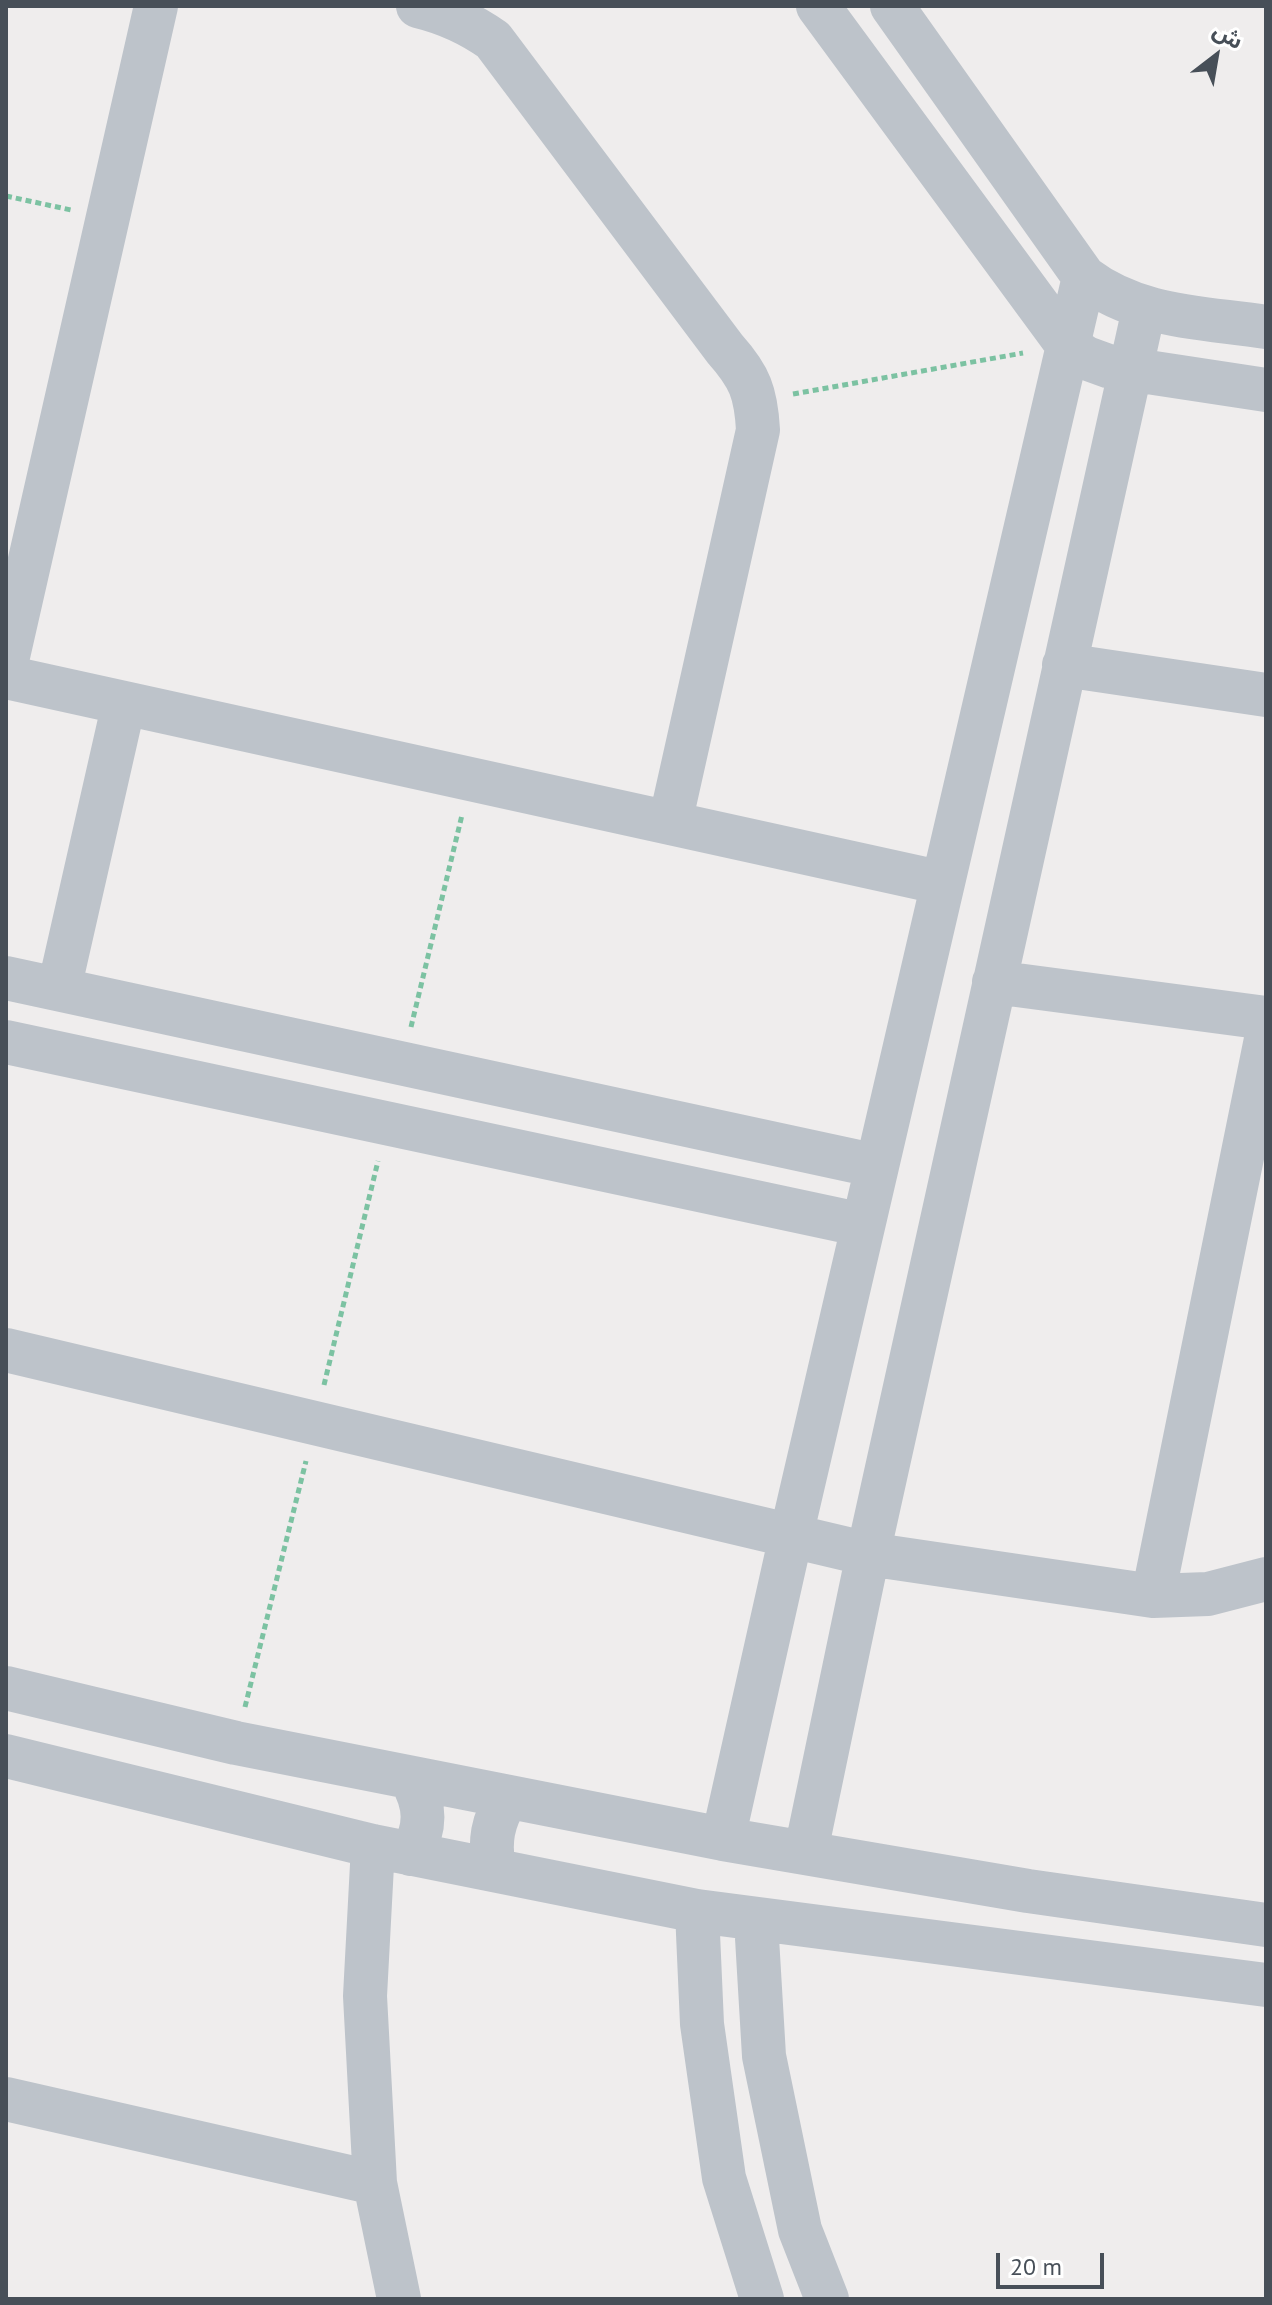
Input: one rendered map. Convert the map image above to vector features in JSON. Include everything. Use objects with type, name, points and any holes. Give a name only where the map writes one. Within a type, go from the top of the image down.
[{"type":"street","points":[[6,665],[156,6]]},
{"type":"street","points":[[418,6],[468,22],[493,40],[725,349],[745,371],[756,400],[758,430],[670,823]]},
{"type":"street","points":[[818,6],[1068,346],[1097,362],[1130,371],[1266,390]]},
{"type":"street","points":[[892,6],[1084,277],[1122,301],[1144,309],[1266,327]]},
{"type":"street","points":[[723,1839],[1084,277]]},
{"type":"street","points":[[806,1851],[868,1554],[1144,309]]},
{"type":"street","points":[[1064,665],[1266,695]]},
{"type":"street","points":[[6,677],[943,883]]},
{"type":"street","points":[[59,989],[124,703]]},
{"type":"street","points":[[6,978],[877,1166]]},
{"type":"street","points":[[994,982],[1266,1018]]},
{"type":"street","points":[[1153,1596],[1266,1039]]},
{"type":"street","points":[[6,1042],[863,1225]]},
{"type":"street","points":[[6,1350],[868,1554],[1153,1596],[1208,1594],[1266,1579]]},
{"type":"street","points":[[6,1688],[236,1743],[723,1839],[1028,1891],[1266,1925]]},
{"type":"street","points":[[6,1756],[392,1850],[697,1911],[1266,1985]]},
{"type":"street","points":[[392,1850],[420,1840],[423,1808],[411,1779]]},
{"type":"street","points":[[494,1870],[491,1839],[499,1810],[508,1797]]},
{"type":"street","points":[[392,1850],[365,1996],[375,2183],[399,2299]]},
{"type":"street","points":[[697,1911],[702,2024],[724,2178],[762,2299]]},
{"type":"street","points":[[756,1921],[764,2056],[800,2230],[827,2299]]},
{"type":"street","points":[[6,2099],[375,2183]]},
{"type":"path","points":[[6,196],[107,218]]},
{"type":"path","points":[[756,400],[1068,346]]},
{"type":"path","points":[[402,1063],[471,779]]},
{"type":"path","points":[[236,1743],[387,1124]]}]
